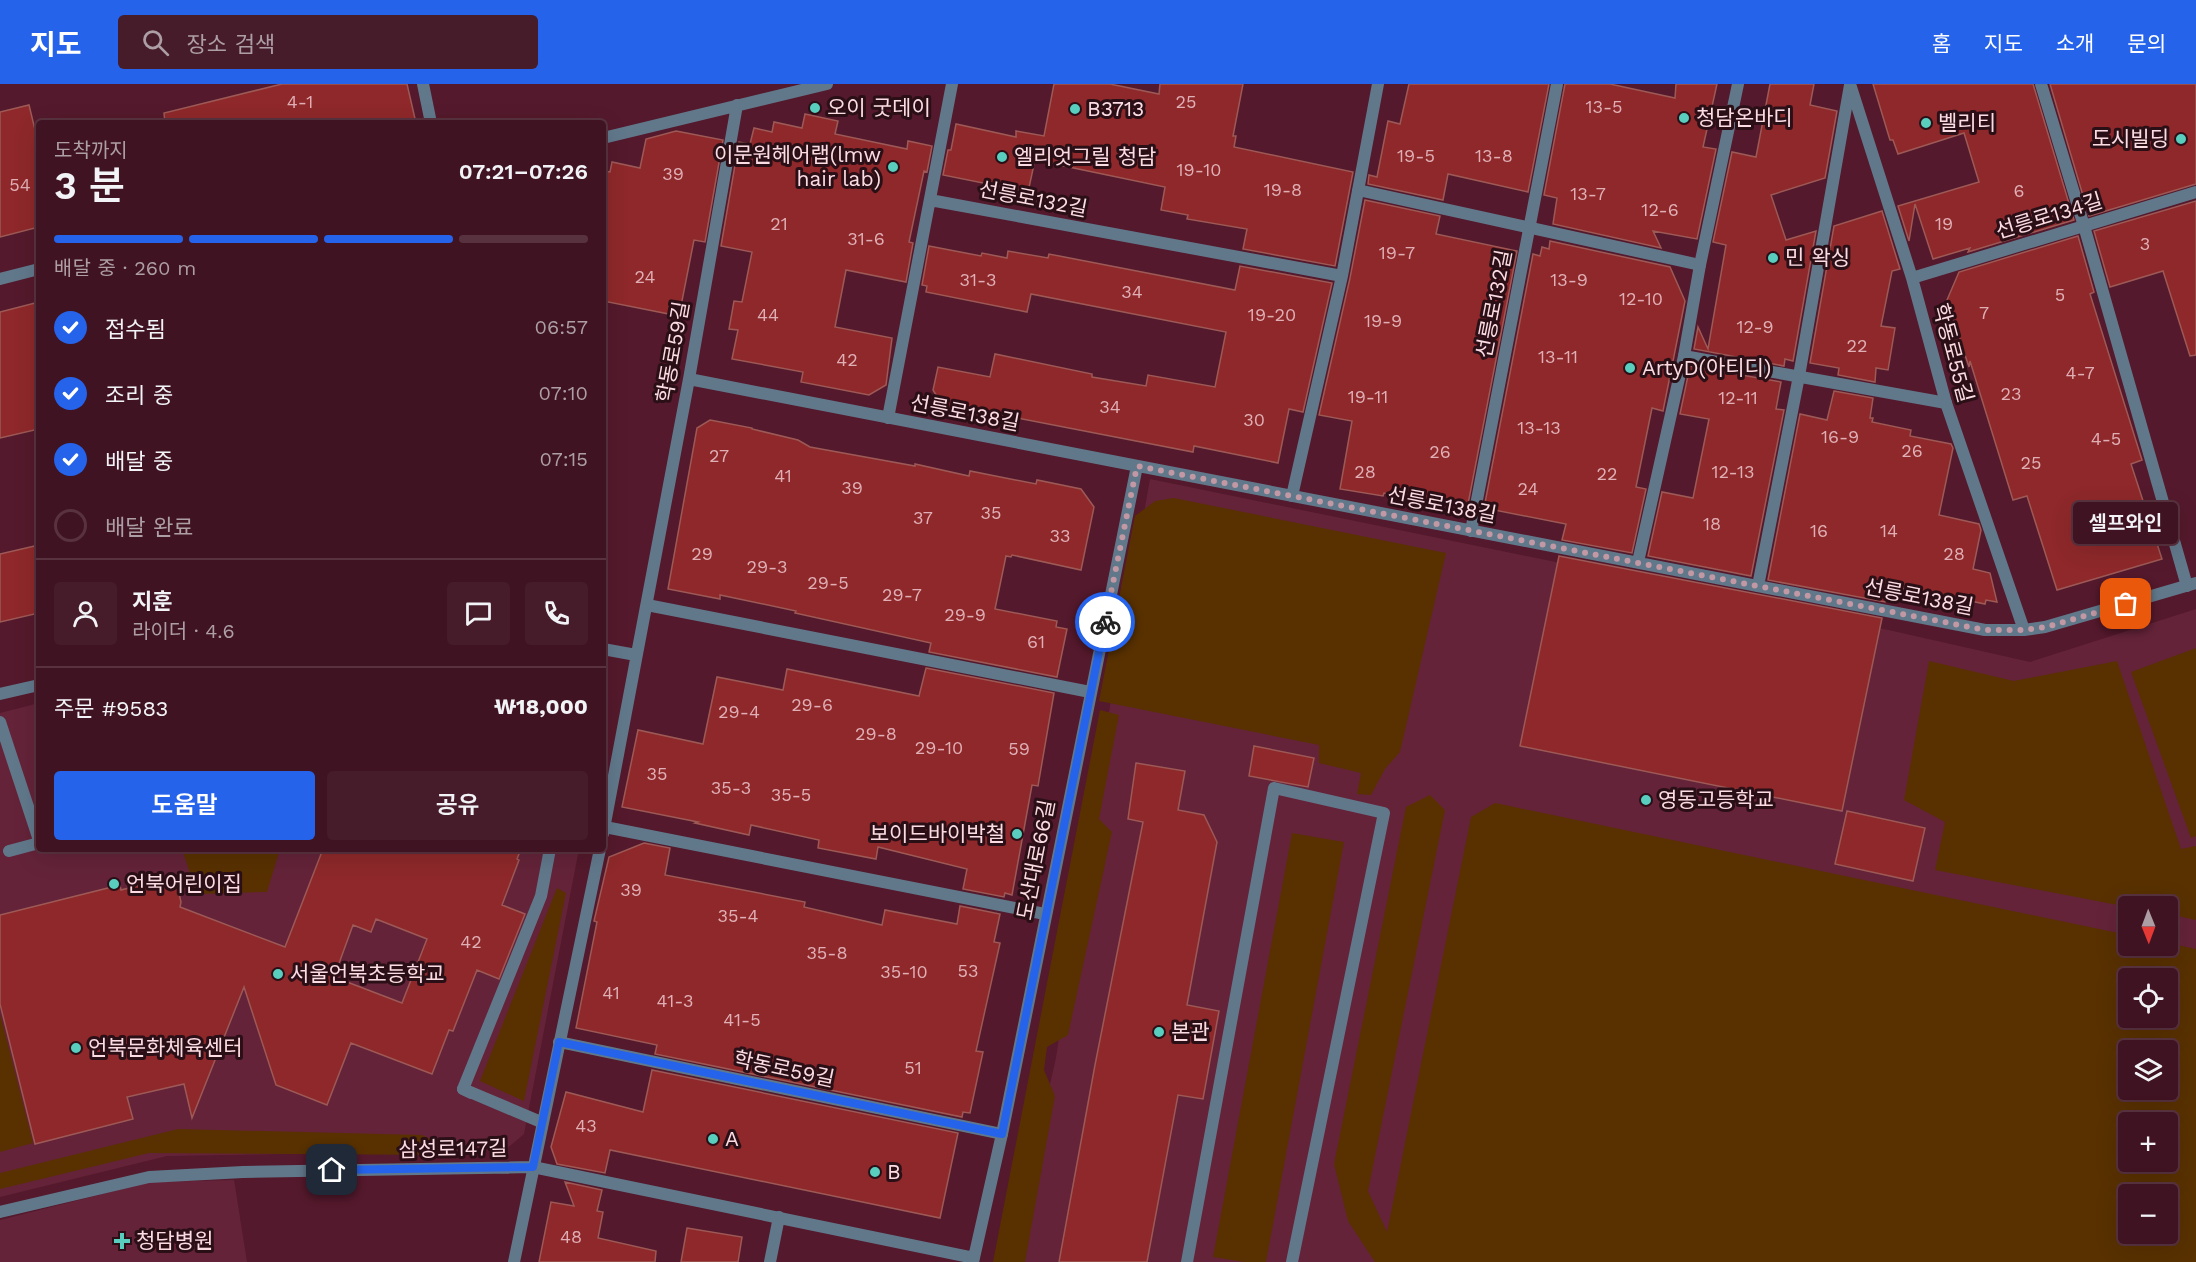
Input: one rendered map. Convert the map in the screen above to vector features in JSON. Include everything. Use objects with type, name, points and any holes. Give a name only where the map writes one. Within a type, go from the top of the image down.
[{"type":"street","points":[[423,84],[430,120]]},
{"type":"street","points":[[606,137],[827,84]]},
{"type":"street","points":[[888,418],[952,84]]},
{"type":"street","points":[[1292,496],[1342,276],[1378,84]]},
{"type":"street","name":"선릉로132길","points":[[1471,531],[1557,84]]},
{"type":"street","points":[[1638,562],[1684,356],[1700,265],[1738,84]]},
{"type":"street","points":[[2041,84],[2084,226]]},
{"type":"street","name":"학동로55길","points":[[1850,85],[1912,278],[1946,402],[2024,630]]},
{"type":"street","name":"학동로55길","points":[[1758,586],[1799,376],[1850,85]]},
{"type":"street","name":"학동로59길","points":[[606,819],[737,105]]},
{"type":"street","points":[[1358,190],[1700,265]]},
{"type":"street","name":"선릉로134길","points":[[1912,278],[2196,192]]},
{"type":"street","name":"선릉로132길","points":[[930,200],[1342,276]]},
{"type":"street","name":"선릉로138길","points":[[688,379],[1985,630],[2024,630],[2046,627],[2191,585],[2084,226]]},
{"type":"street","points":[[0,279],[36,270]]},
{"type":"street","points":[[1684,356],[1946,402]]},
{"type":"street","name":"도산대로66길","points":[[973,1260],[1002,1134],[1137,466]]},
{"type":"street","points":[[647,605],[1090,692]]},
{"type":"street","points":[[606,650],[636,655]]},
{"type":"street","points":[[0,694],[36,686]]},
{"type":"street","points":[[0,716],[36,832]]},
{"type":"street","points":[[0,723],[36,833]]},
{"type":"street","points":[[1187,1262],[1274,788],[1384,813],[1292,1262]]},
{"type":"street","name":"학동로59길","points":[[606,830],[1045,914]]},
{"type":"street","points":[[9,850],[36,843]]},
{"type":"street","points":[[542,1122],[463,1089],[541,896],[549,852]]},
{"type":"street","points":[[514,1262],[599,852]]},
{"type":"street","name":"학동로59길","points":[[559,1042],[1002,1134]]},
{"type":"street","name":"삼성로147길","points":[[0,1212],[149,1177],[243,1172],[533,1167],[779,1216],[973,1260]]},
{"type":"street","points":[[770,1262],[779,1216]]},
{"type":"shaded area","name":"영동고등학교","points":[[1150,479],[1893,631],[2030,662],[2196,609],[2196,1262],[1009,1262],[1056,1058],[1112,693]]},
{"type":"shaded area","points":[[1174,498],[1446,553],[1400,752],[1385,769],[1371,795],[1357,794],[1361,773],[1319,763],[1319,745],[1099,701],[1135,516],[1155,501]]},
{"type":"shaded area","points":[[2196,648],[2196,836],[2191,838],[2131,672]]},
{"type":"shaded area","points":[[1929,661],[2014,681],[2117,661],[2181,849],[2196,846],[2196,920],[2178,916],[2178,896],[2118,896],[2118,905],[1935,870],[1945,822],[1904,800]]},
{"type":"shaded area","name":"서울언북초등학교","points":[[36,704],[36,852],[578,852],[524,1134],[505,1150],[167,1156],[0,1197],[0,713]]},
{"type":"shaded area","points":[[1100,710],[1119,715],[1099,819],[1112,832],[1068,1035],[1047,1047],[1044,1070],[1055,1096],[1025,1262],[993,1262]]},
{"type":"shaded area","points":[[1430,795],[1445,810],[1368,1191],[1387,1232],[1471,817],[1495,803],[2118,933],[2118,956],[2178,956],[2178,945],[2196,949],[2196,1262],[1375,1262],[1348,1221],[1334,1164],[1406,807]]},
{"type":"shaded area","points":[[1292,833],[1344,842],[1266,1262],[1244,1262],[1213,1257]]},
{"type":"shaded area","points":[[183,852],[279,852],[267,892],[197,894]]},
{"type":"shaded area","points":[[557,888],[566,893],[524,1101],[480,1081]]},
{"type":"shaded area","points":[[0,1014],[33,1143],[0,1152]]},
{"type":"shaded area","points":[[178,1129],[422,1135],[450,1148],[451,1155],[149,1153],[0,1189],[0,1173]]},
{"type":"shaded area","name":"청담병원","points":[[234,1180],[247,1262],[0,1262],[0,1220],[150,1182]]},
{"type":"building","points":[[282,84],[407,84],[415,120],[165,120],[164,113]]},
{"type":"building","points":[[1054,84],[1110,84],[1159,94],[1160,84],[1243,84],[1233,136],[1236,136],[1234,147],[1353,172],[1335,266],[1243,249],[1247,229],[1187,219],[1188,215],[1161,210],[1165,187],[1035,160],[1028,192],[943,175],[956,124],[1016,137],[1016,131],[1044,136]]},
{"type":"building","points":[[1409,84],[1549,84],[1528,192],[1448,174],[1443,200],[1368,184],[1369,175],[1377,177],[1388,121],[1400,124]]},
{"type":"building","points":[[1565,84],[1610,84],[1675,98],[1676,84],[1717,84],[1703,147],[1716,149],[1697,239],[1653,231],[1661,248],[1553,224],[1557,198],[1544,195]]},
{"type":"building","points":[[1770,84],[1814,84],[1810,105],[1837,111],[1825,178],[1771,195],[1786,240],[1816,231],[1793,361],[1785,359],[1784,366],[1694,349],[1698,327],[1708,349],[1726,245],[1713,242],[1732,152],[1756,157]]},
{"type":"building","points":[[1873,84],[2033,84],[2074,220],[1968,252],[1970,248],[1933,259],[1915,204],[1909,241],[1898,206],[1979,182],[1964,133],[1898,154],[1893,140],[1890,140]]},
{"type":"building","points":[[2050,84],[2196,84],[2196,184],[2089,216]]},
{"type":"building","points":[[29,105],[36,134],[36,228],[0,237],[0,112]]},
{"type":"building","points":[[805,114],[838,121],[835,134],[907,149],[908,141],[932,146],[927,172],[924,171],[909,242],[913,243],[906,282],[846,270],[835,327],[892,338],[886,385],[869,395],[801,382],[803,372],[732,359],[738,330],[729,329],[734,301],[742,302],[752,252],[721,246],[739,142],[750,144],[754,128],[772,132],[774,122],[802,128]]},
{"type":"building","points":[[676,131],[723,140],[705,242],[694,240],[679,316],[606,302],[606,171],[610,172],[612,162],[640,168],[646,139]]},
{"type":"building","points":[[1365,200],[1440,216],[1436,234],[1517,251],[1468,504],[1459,502],[1458,506],[1384,493],[1383,496],[1340,489],[1352,421],[1319,415]]},
{"type":"building","points":[[2196,201],[2196,355],[2190,356],[2163,271],[2110,287],[2094,231]]},
{"type":"building","points":[[1882,211],[1900,269],[1892,271],[1881,326],[1895,328],[1888,370],[1876,368],[1875,382],[1838,375],[1839,368],[1810,363],[1834,226]]},
{"type":"building","points":[[2078,236],[2094,292],[2090,294],[2142,460],[2131,464],[2162,559],[2057,590],[2027,496],[2013,500],[1970,361],[1969,367],[1947,300],[1959,272]]},
{"type":"building","points":[[1550,241],[1670,267],[1685,301],[1663,411],[1652,408],[1636,487],[1646,489],[1632,553],[1562,540],[1566,524],[1484,508],[1533,254],[1540,256],[1542,247],[1549,249]]},
{"type":"building","points":[[929,246],[981,256],[982,253],[1007,258],[1008,251],[1048,258],[1049,254],[1235,290],[1240,266],[1332,283],[1303,412],[1289,409],[1278,463],[1194,446],[1193,452],[997,414],[997,417],[944,408],[933,390],[938,367],[990,377],[995,354],[1092,374],[1092,377],[1146,386],[1148,375],[1215,387],[1226,332],[1031,294],[1027,312],[926,292],[927,286],[922,285]]},
{"type":"building","points":[[36,303],[36,430],[0,438],[0,312]]},
{"type":"building","points":[[1690,366],[1781,382],[1776,409],[1784,410],[1751,576],[1648,556],[1662,492],[1693,498],[1709,419],[1680,414]]},
{"type":"building","points":[[1834,391],[1873,398],[1870,418],[1873,418],[1872,422],[1911,430],[1910,436],[1951,444],[1953,448],[1939,515],[1979,524],[1981,530],[1973,569],[1990,573],[1997,602],[1986,600],[1985,604],[1889,586],[1885,602],[1768,580],[1800,414],[1827,420]]},
{"type":"building","points":[[710,420],[798,440],[810,447],[915,466],[915,464],[969,476],[970,471],[1036,484],[1037,480],[1081,489],[1094,507],[1081,570],[1012,555],[1011,557],[1006,556],[995,609],[1057,621],[1056,627],[1067,629],[1057,677],[929,652],[931,643],[795,613],[796,611],[720,595],[720,599],[668,589],[697,428]]},
{"type":"building","points":[[36,546],[36,614],[0,622],[0,554]]},
{"type":"building","points":[[1559,556],[1882,618],[1842,811],[1520,746]]},
{"type":"building","points":[[926,668],[1054,693],[1038,786],[1032,785],[1012,895],[1005,893],[1004,897],[963,889],[967,869],[878,847],[876,859],[818,848],[819,840],[751,825],[749,835],[622,807],[638,730],[703,744],[717,677],[783,690],[787,669],[919,696]]},
{"type":"building","points":[[1254,746],[1314,758],[1308,787],[1249,776]]},
{"type":"building","name":"본관","points":[[1136,763],[1185,771],[1178,810],[1204,815],[1217,842],[1187,1005],[1219,1011],[1203,1099],[1178,1095],[1147,1262],[1059,1262],[1143,822],[1128,819]]},
{"type":"building","points":[[1847,811],[1925,828],[1913,881],[1835,864]]},
{"type":"building","points":[[644,843],[670,848],[665,875],[805,902],[804,907],[882,925],[885,910],[957,924],[960,906],[1000,914],[994,942],[1000,943],[976,1051],[983,1052],[970,1113],[963,1112],[962,1117],[655,1054],[657,1045],[576,1028],[597,922],[594,921],[609,857]]},
{"type":"building","points":[[322,852],[520,852],[502,905],[525,914],[499,979],[477,970],[453,1031],[449,1030],[432,1074],[351,1043],[327,1105],[276,1085],[244,987],[192,1118],[184,1084],[127,1097],[133,1119],[35,1144],[0,1004],[0,915],[120,885],[121,890],[175,876],[180,907],[285,947]],"holes":[[[376,919],[427,939],[402,1003],[334,977],[353,925],[371,932]]]},
{"type":"building","points":[[652,1070],[958,1133],[940,1218],[610,1150],[605,1173],[557,1164],[551,1147],[566,1092],[643,1112]]},
{"type":"building","points":[[565,1182],[602,1190],[597,1211],[603,1212],[598,1238],[656,1251],[655,1262],[539,1262],[551,1202],[574,1206]]},
{"type":"building","points":[[687,1228],[742,1237],[738,1262],[681,1262]]},
{"type":"way so far","points":[[1105,622],[1137,466],[1985,630],[2024,630],[2046,627],[2126,604]]},
{"type":"place","name":"오이 굿데이","points":[[815,108]]},
{"type":"place","name":"B3713","points":[[1075,109]]},
{"type":"place","name":"청담온바디","points":[[1684,118]]},
{"type":"place","name":"벨리티","points":[[1926,123]]},
{"type":"place","name":"도시빌딩","points":[[2181,139]]},
{"type":"place","name":"엘리엇그릴 청담","points":[[1002,157]]},
{"type":"place","name":"이문원헤어랩(lmw hair lab)","points":[[893,167]]},
{"type":"place","name":"민 왁싱","points":[[1773,258]]},
{"type":"place","name":"ArtyD(아티디)","points":[[1630,368]]},
{"type":"place","name":"셀프와인","points":[[2126,604]]},
{"type":"place","name":"영동고등학교","points":[[1646,800]]},
{"type":"place","name":"보이드바이박철","points":[[1017,834]]},
{"type":"place","name":"언북어린이집","points":[[114,884]]},
{"type":"place","name":"서울언북초등학교","points":[[278,974]]},
{"type":"place","name":"본관","points":[[1159,1032]]},
{"type":"place","name":"언북문화체육센터","points":[[76,1048]]},
{"type":"place","name":"A","points":[[713,1139]]},
{"type":"place","name":"B","points":[[875,1172]]},
{"type":"place","name":"청담병원","points":[[122,1241]]},
{"type":"route","points":[[332,1170],[533,1167],[559,1042],[1002,1134],[1105,622]]}]
